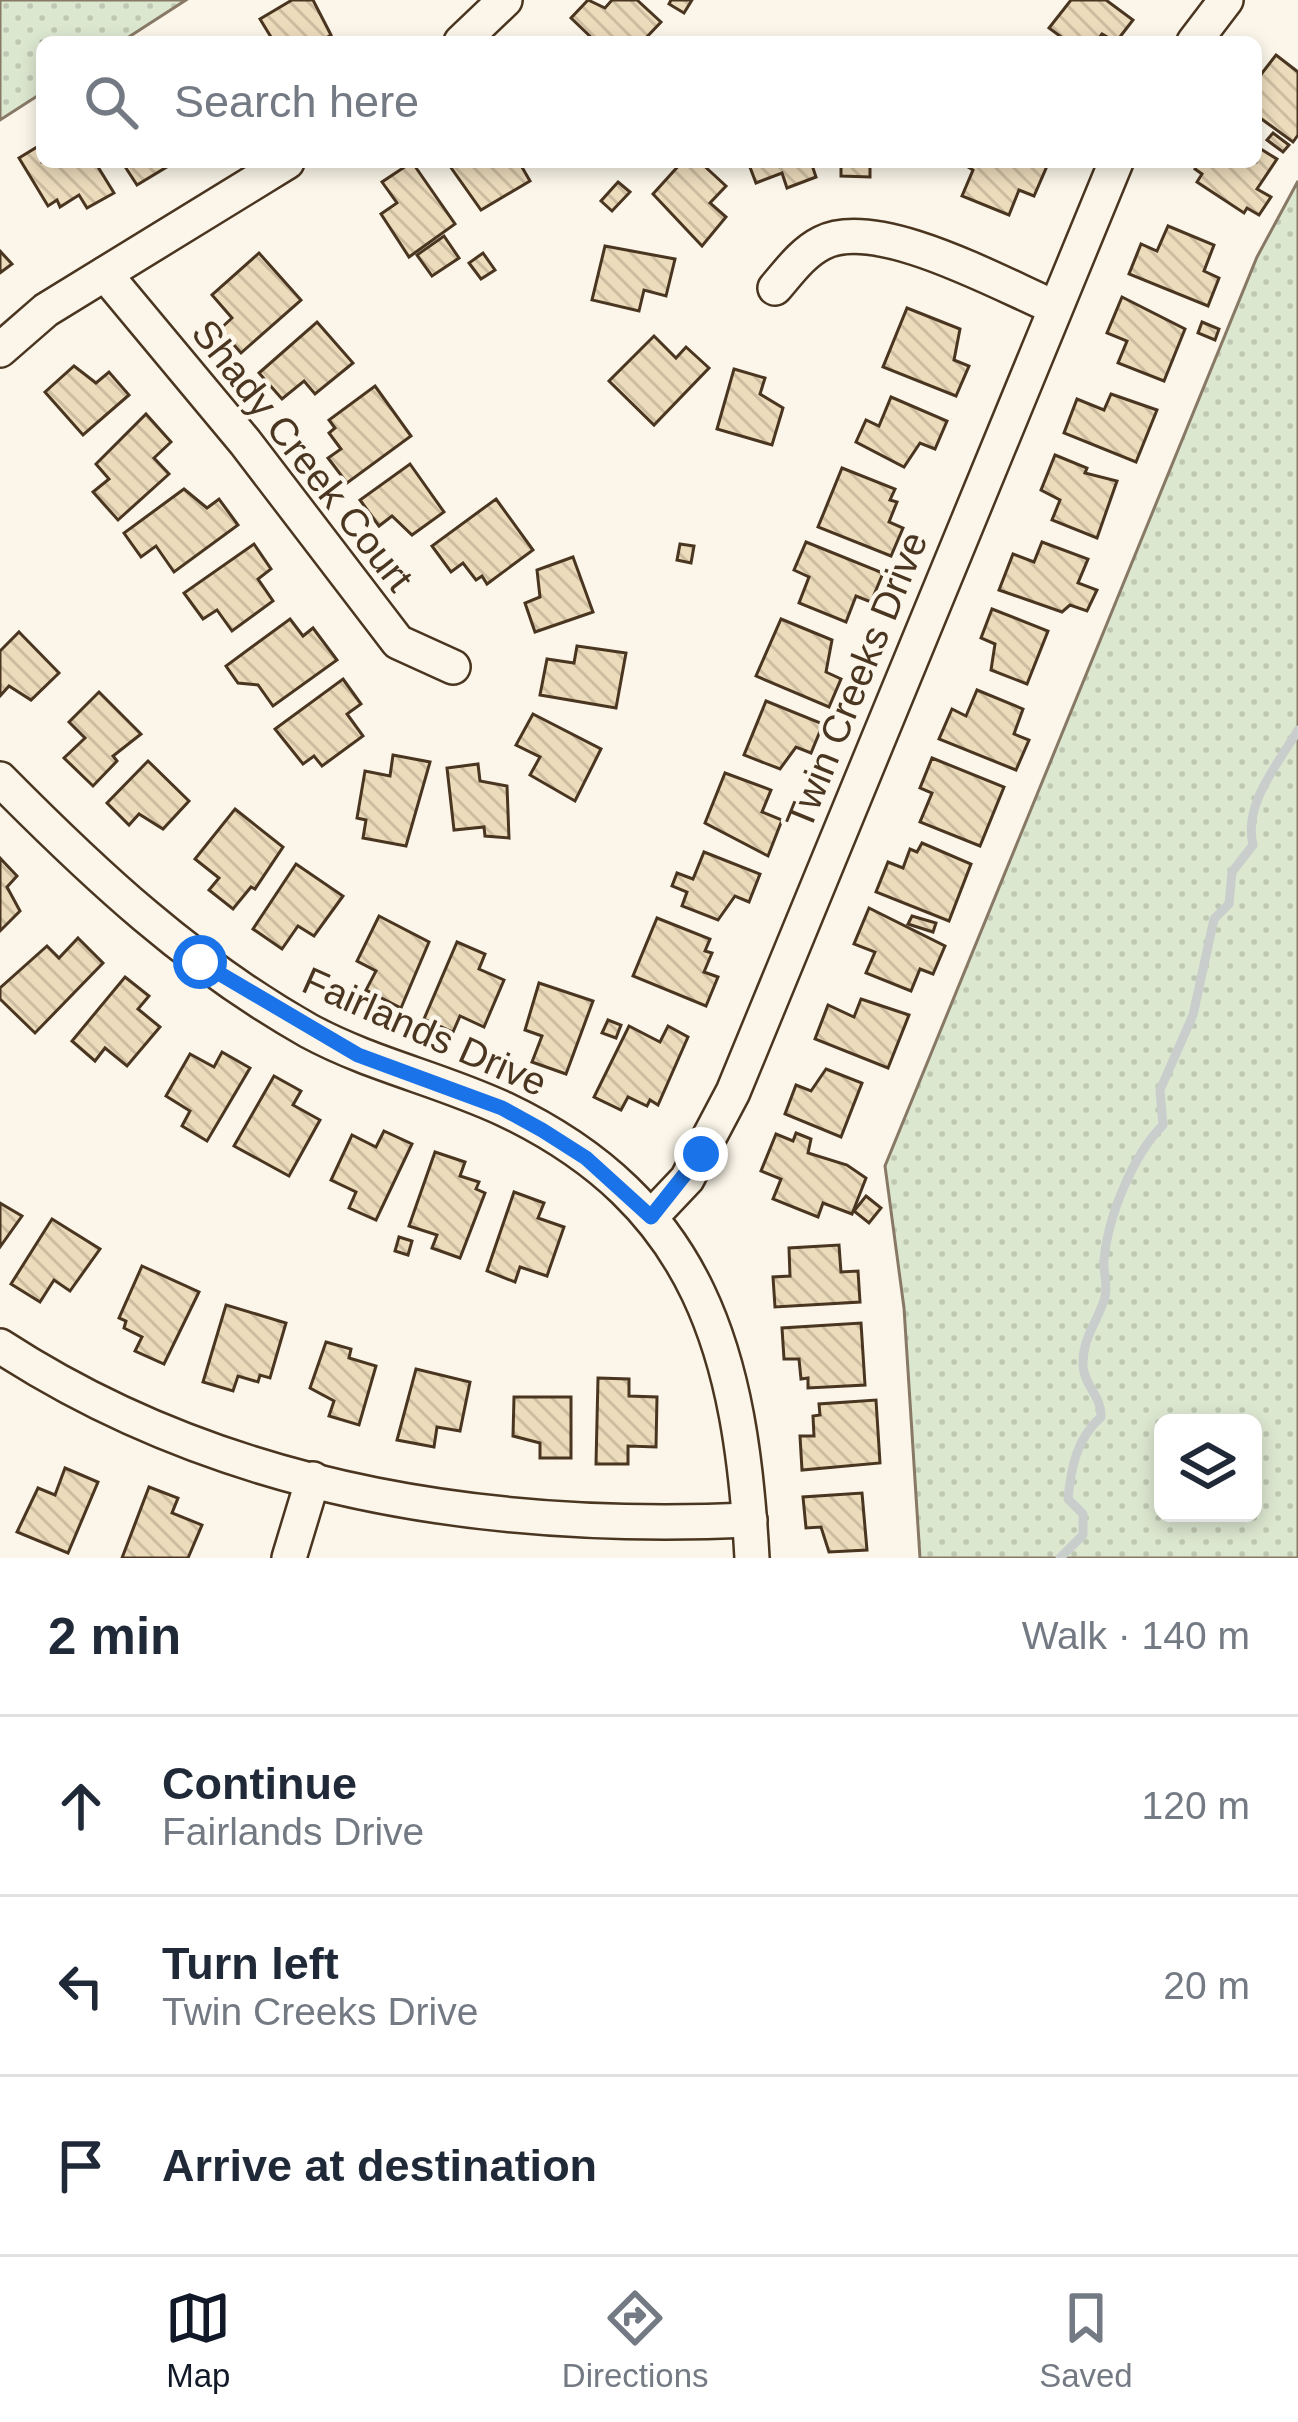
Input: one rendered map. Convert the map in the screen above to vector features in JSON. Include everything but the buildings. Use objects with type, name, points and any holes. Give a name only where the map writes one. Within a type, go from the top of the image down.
[{"type":"street","points":[[467,36],[505,0]]},
{"type":"street","points":[[1199,36],[1226,0]]},
{"type":"street","points":[[0,350],[46,310],[277,168]]},
{"type":"street","name":"Twin Creeks Drive","points":[[651,1217],[687,1179],[733,1092],[1113,168]]},
{"type":"street","points":[[775,288],[802,257],[825,241],[870,236],[1054,307]]},
{"type":"street","name":"Shady Creek Court","points":[[105,274],[244,442],[398,642],[453,667]]},
{"type":"street","name":"Fairlands Drive","points":[[0,779],[112,890],[200,962],[358,1055],[502,1108],[542,1130],[586,1158],[651,1217],[700,1294],[721,1343],[736,1397],[752,1558]]},
{"type":"street","points":[[0,1346],[112,1412],[383,1499],[486,1516],[750,1520]]},
{"type":"street","points":[[289,1558],[313,1479]]},
{"type":"green space","points":[[0,0],[186,0],[130,36],[36,36],[36,97],[0,120]]},
{"type":"green space","points":[[1298,181],[1298,1558],[920,1558],[904,1308],[885,1166],[1257,257]]},
{"type":"waterway","points":[[1060,1558],[1083,1535],[1083,1514],[1068,1499],[1081,1444],[1101,1417],[1084,1373],[1083,1356],[1105,1297],[1104,1260],[1111,1225],[1132,1169],[1163,1125],[1160,1090],[1193,1015],[1214,919],[1229,904],[1232,872],[1253,845],[1251,830],[1258,800],[1298,730]]},
{"type":"route","points":[[200,962],[311,1032],[409,1077],[502,1108],[542,1130],[586,1158],[651,1217],[687,1179],[701,1154]]}]
